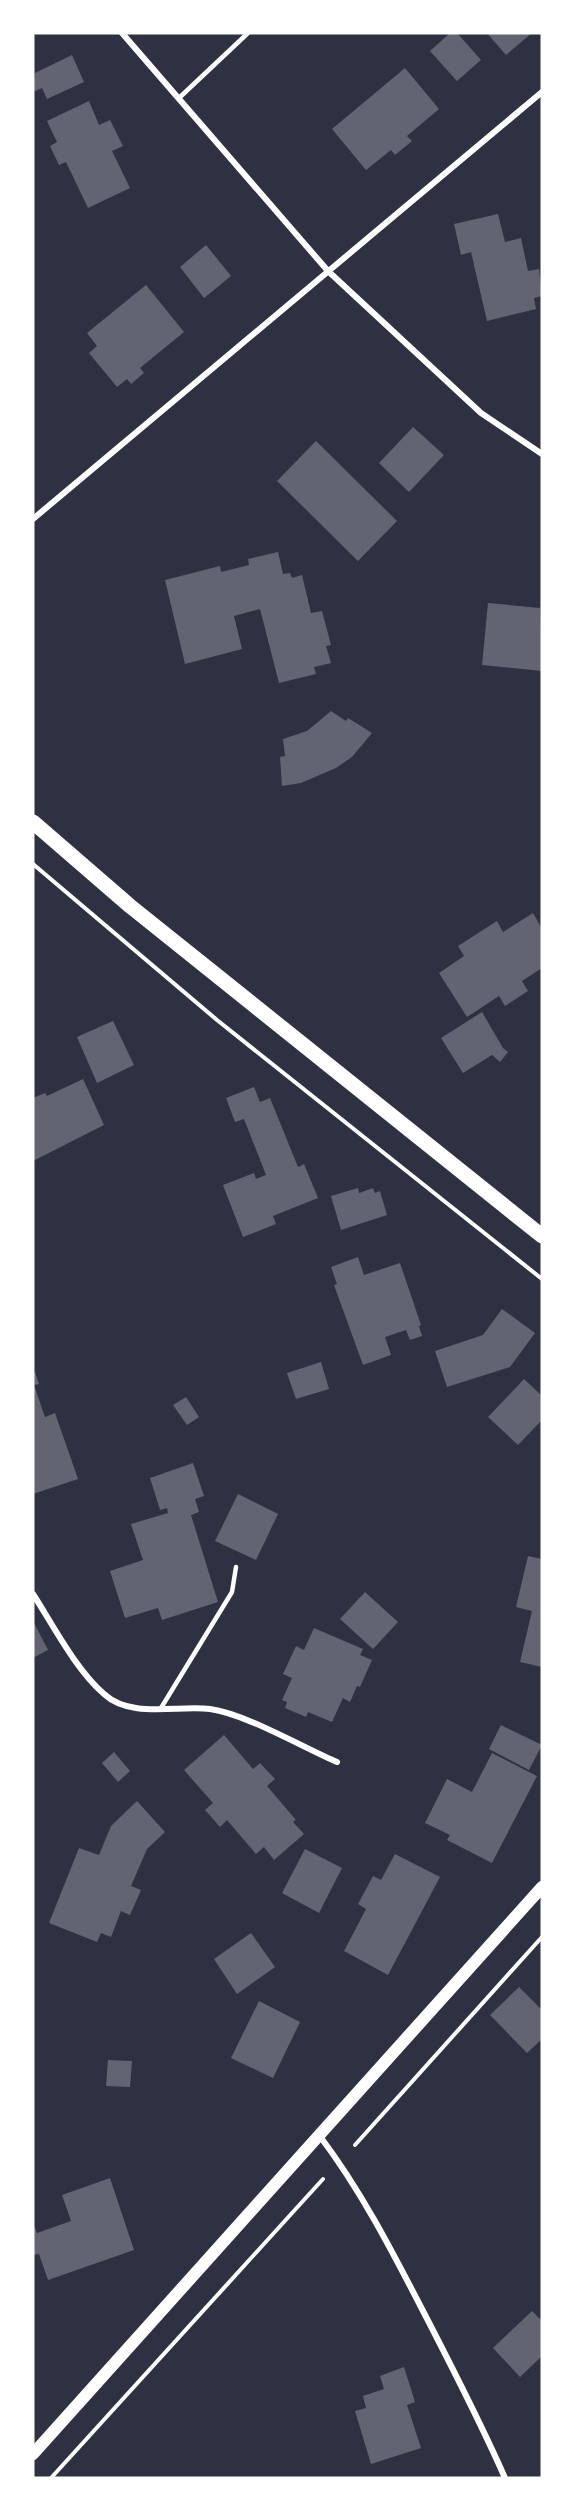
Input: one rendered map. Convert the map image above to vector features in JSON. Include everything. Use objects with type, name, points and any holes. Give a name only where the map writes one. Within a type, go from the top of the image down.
[{"type":"main road","points":[[33,822],[130,906],[542,1236]]},
{"type":"main road","points":[[33,2454],[542,1887]]},
{"type":"street","points":[[122,33],[328,271],[481,413],[542,454]]},
{"type":"street","points":[[33,519],[542,92]]},
{"type":"street","points":[[33,1594],[86,1673],[105,1696],[133,1708],[212,1709],[250,1722],[336,1762]]},
{"type":"street","points":[[318,2135],[339,2162],[380,2227],[459,2381],[505,2478]]},
{"type":"lane","points":[[179,98],[248,33]]},
{"type":"lane","points":[[161,1708],[232,1592],[236,1566]]},
{"type":"path","points":[[33,864],[216,1020],[542,1279]]},
{"type":"path","points":[[51,2478],[542,1937]]},
{"type":"building","points":[[450,33],[457,33],[481,60],[457,81],[430,51]]},
{"type":"building","points":[[487,33],[532,33],[506,55]]},
{"type":"building","points":[[72,55],[84,82],[47,99],[42,88],[33,92],[35,73]]},
{"type":"building","points":[[405,68],[439,109],[407,136],[412,141],[395,155],[391,150],[366,170],[332,129]]},
{"type":"building","points":[[89,101],[99,125],[110,120],[123,146],[112,151],[130,188],[88,208],[66,162],[59,165],[50,146],[57,142],[47,121]]},
{"type":"building","points":[[498,214],[505,242],[521,238],[528,271],[539,269],[542,296],[534,298],[536,309],[487,321],[471,252],[461,255],[454,224]]},
{"type":"building","points":[[206,245],[231,276],[204,298],[180,267]]},
{"type":"building","points":[[146,285],[184,332],[140,368],[144,373],[131,384],[127,379],[117,387],[89,353],[97,346],[87,333]]},
{"type":"building","points":[[413,427],[444,455],[409,492],[379,463]]},
{"type":"building","points":[[316,441],[397,521],[358,561],[277,481]]},
{"type":"building","points":[[278,552],[283,574],[290,573],[292,578],[302,575],[311,613],[322,611],[331,645],[326,646],[331,663],[314,667],[316,674],[279,683],[260,609],[234,616],[242,649],[185,664],[165,580],[220,566],[221,572],[249,565],[248,559]]},
{"type":"building","points":[[540,601],[542,671],[482,665],[488,603],[540,608]]},
{"type":"building","points":[[331,711],[346,721],[348,718],[372,733],[352,757],[336,768],[301,783],[282,786],[280,757],[285,756],[283,739],[307,731]]},
{"type":"building","points":[[533,913],[542,929],[542,968],[522,981],[528,991],[505,1006],[499,996],[467,1017],[439,973],[464,956],[458,946],[497,921],[503,932]]},
{"type":"building","points":[[482,1012],[503,1048],[508,1052],[500,1062],[492,1055],[463,1073],[441,1038]]},
{"type":"building","points":[[113,1021],[134,1065],[97,1083],[77,1037]]},
{"type":"building","points":[[83,1079],[104,1125],[33,1161],[33,1098],[45,1093],[47,1096]]},
{"type":"building","points":[[254,1087],[260,1102],[270,1098],[298,1167],[304,1164],[318,1198],[273,1216],[276,1224],[243,1237],[223,1185],[254,1173],[256,1179],[266,1175],[244,1119],[235,1122],[226,1098]]},
{"type":"building","points":[[358,1188],[359,1193],[373,1188],[375,1193],[380,1191],[387,1215],[341,1230],[331,1196]]},
{"type":"building","points":[[358,1257],[364,1275],[400,1263],[421,1325],[419,1326],[422,1336],[410,1340],[406,1330],[385,1337],[391,1355],[363,1365],[334,1285],[337,1284],[331,1267]]},
{"type":"building","points":[[502,1309],[535,1333],[510,1367],[447,1387],[435,1351],[483,1335]]},
{"type":"building","points":[[321,1362],[329,1389],[296,1399],[287,1373]]},
{"type":"building","points":[[35,1372],[39,1384],[34,1385],[45,1417],[55,1413],[78,1479],[33,1494],[33,1373]]},
{"type":"building","points":[[524,1379],[542,1396],[542,1420],[518,1445],[488,1417]]},
{"type":"building","points":[[186,1397],[199,1417],[187,1425],[173,1405]]},
{"type":"building","points":[[193,1463],[204,1496],[195,1499],[199,1512],[191,1515],[218,1602],[162,1620],[158,1608],[125,1618],[110,1571],[143,1560],[131,1524],[168,1513],[167,1508],[160,1510],[150,1478]]},
{"type":"building","points":[[238,1494],[278,1514],[256,1560],[215,1541]]},
{"type":"building","points":[[528,1556],[542,1559],[542,1667],[520,1662],[532,1611],[516,1607]]},
{"type":"building","points":[[365,1592],[398,1622],[373,1649],[340,1619]]},
{"type":"building","points":[[33,1621],[48,1650],[33,1658]]},
{"type":"building","points":[[314,1628],[363,1649],[360,1655],[372,1660],[360,1687],[357,1686],[350,1702],[343,1698],[332,1722],[308,1712],[306,1717],[285,1708],[287,1702],[282,1700],[292,1678],[283,1674],[296,1646],[304,1650]]},
{"type":"building","points":[[501,1725],[542,1745],[529,1770],[489,1749]]},
{"type":"building","points":[[224,1735],[253,1769],[260,1763],[275,1779],[267,1786],[296,1820],[293,1822],[304,1834],[274,1860],[264,1847],[256,1854],[227,1820],[220,1827],[205,1810],[213,1803],[184,1770]]},
{"type":"building","points":[[114,1752],[130,1771],[118,1782],[102,1763]]},
{"type":"building","points":[[492,1753],[537,1776],[492,1863],[447,1840],[450,1835],[425,1823],[447,1779],[472,1792]]},
{"type":"building","points":[[137,1801],[165,1832],[147,1849],[131,1886],[141,1890],[130,1915],[121,1911],[111,1937],[101,1933],[97,1942],[49,1923],[79,1848],[99,1855],[111,1826]]},
{"type":"building","points":[[305,1849],[342,1868],[319,1913],[282,1893]]},
{"type":"building","points":[[395,1854],[440,1877],[388,1975],[344,1951],[366,1909],[358,1904],[373,1876],[381,1880]]},
{"type":"building","points":[[251,1933],[275,1967],[237,1994],[214,1959]]},
{"type":"building","points":[[519,1987],[542,2010],[542,2039],[527,2053],[490,2015]]},
{"type":"building","points":[[259,2001],[300,2022],[273,2078],[231,2058]]},
{"type":"building","points":[[108,2060],[132,2061],[130,2087],[106,2086]]},
{"type":"building","points":[[110,2178],[134,2250],[48,2280],[39,2254],[33,2255],[33,2223],[37,2233],[71,2221],[62,2195]]},
{"type":"building","points":[[532,2311],[542,2321],[542,2356],[520,2377],[493,2348]]},
{"type":"building","points":[[404,2367],[415,2402],[407,2405],[421,2448],[371,2464],[355,2411],[366,2408],[363,2396],[384,2389],[380,2376]]}]
